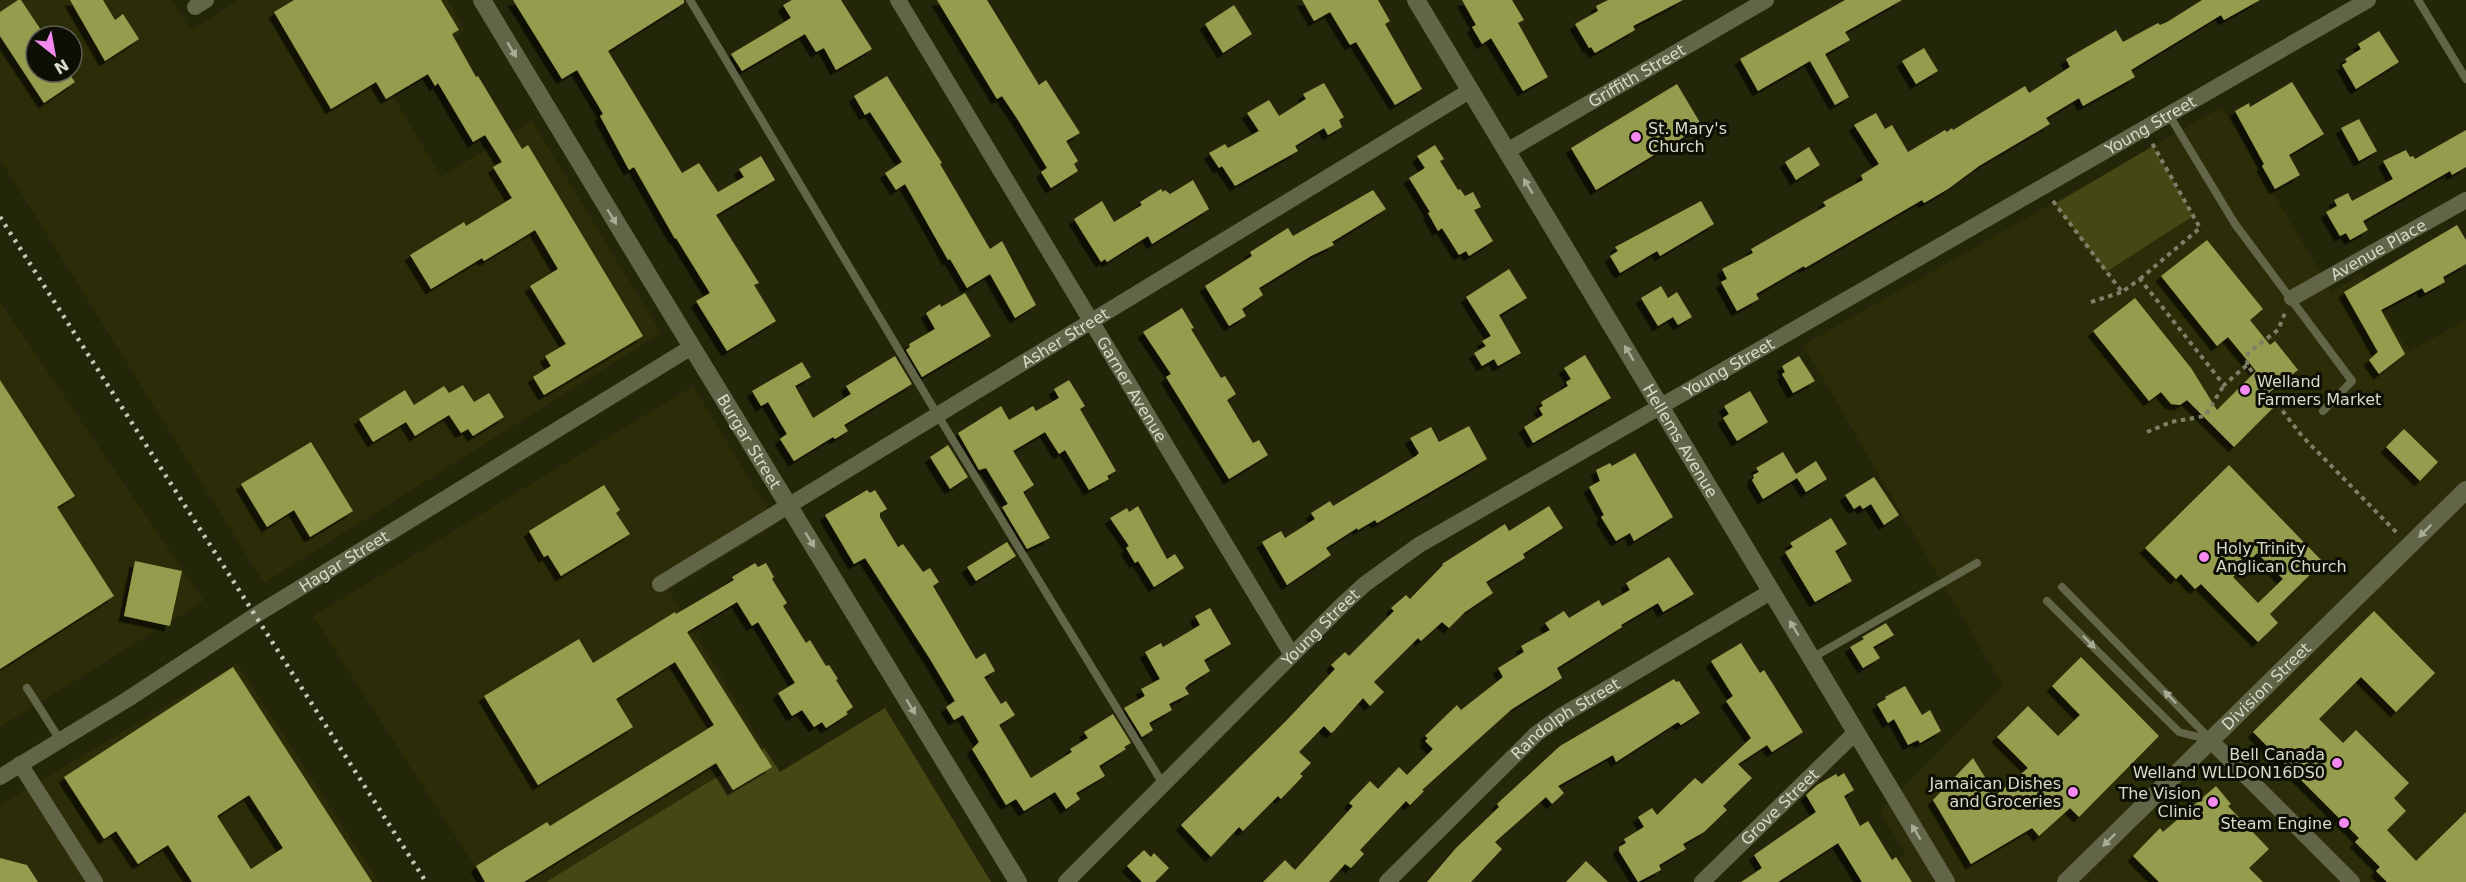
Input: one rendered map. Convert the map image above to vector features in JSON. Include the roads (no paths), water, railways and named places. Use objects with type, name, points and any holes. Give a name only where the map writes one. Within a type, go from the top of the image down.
[{"type":"street","name":"Burgar Street","points":[[482,0],[690,348],[788,504],[1018,882]]},
{"type":"street","name":"Garner Avenue","points":[[898,0],[1292,654]]},
{"type":"street","name":"Hellems Avenue","points":[[1416,0],[1946,882]]},
{"type":"street","name":"Griffith Street","points":[[1507,151],[1766,0]]},
{"type":"street","name":"Young Street","points":[[1066,882],[1292,654],[1365,584],[1419,545],[2368,0]]},
{"type":"street","name":"Asher Street","points":[[660,584],[1471,90]]},
{"type":"street","name":"Avenue Place","points":[[2292,298],[2466,200]]},
{"type":"street","name":"Hagar Street","points":[[0,777],[256,615],[690,348]]},
{"type":"street","name":"Division Street","points":[[2066,882],[2466,490]]},
{"type":"street","name":"Randolph Street","points":[[1387,882],[1536,734],[1561,716],[1772,591]]},
{"type":"street","name":"Grove Street","points":[[1702,882],[1856,732]]},
{"type":"street","points":[[2210,740],[2352,882]]},
{"type":"street","points":[[20,764],[95,882]]},
{"type":"lane","points":[[690,0],[937,414],[1163,784]]},
{"type":"lane","points":[[2418,0],[2466,79]]},
{"type":"lane","points":[[2169,115],[2235,224],[2352,381],[2323,411]]},
{"type":"lane","points":[[1812,658],[1977,563]]},
{"type":"lane","points":[[2062,587],[2210,740]]},
{"type":"lane","points":[[2047,601],[2179,732],[2210,740]]},
{"type":"lane","points":[[27,688],[60,740]]},
{"type":"railway","points":[[0,217],[426,882]]},
{"type":"place","name":"St. Mary's Church","points":[[1636,137]]},
{"type":"place","name":"Welland Farmers Market","points":[[2245,390]]},
{"type":"place","name":"Holy Trinity Anglican Church","points":[[2204,557]]},
{"type":"place","name":"Bell Canada Welland WLLDON16DS0","points":[[2337,763]]},
{"type":"place","name":"Jamaican Dishes and Groceries","points":[[2073,792]]},
{"type":"place","name":"The Vision Clinic","points":[[2213,802]]},
{"type":"place","name":"Steam Engine","points":[[2344,823]]}]
